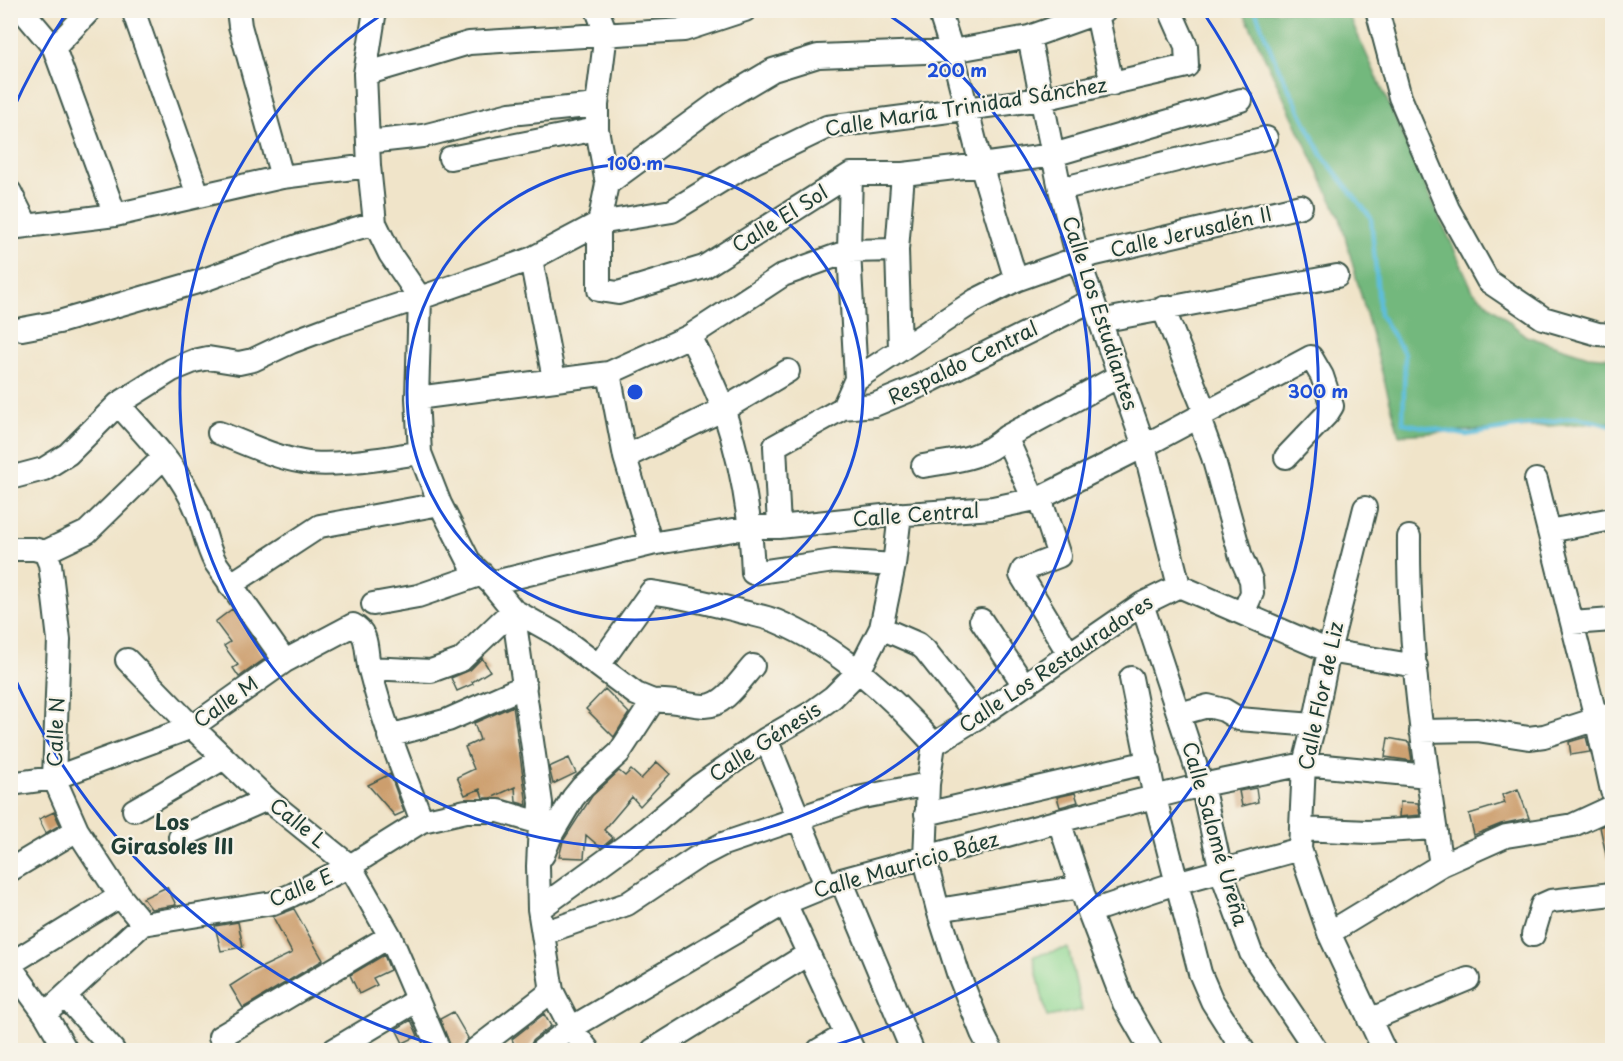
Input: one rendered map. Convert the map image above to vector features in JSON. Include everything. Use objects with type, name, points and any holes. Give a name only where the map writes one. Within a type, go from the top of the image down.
[{"type":"street","points":[[22,10],[54,48],[115,215]]},
{"type":"street","points":[[54,48],[90,10]]},
{"type":"street","points":[[133,10],[198,195]]},
{"type":"street","points":[[238,10],[243,37],[282,177]]},
{"type":"street","points":[[375,10],[365,74],[369,166],[375,223],[390,254],[420,298],[417,398],[420,453],[440,504],[471,563],[487,578],[513,610],[556,634],[636,694],[653,701],[712,705],[725,696],[753,666]]},
{"type":"street","name":"Calle El Sol","points":[[597,10],[606,33],[597,105],[597,129],[607,184],[599,223],[599,290],[618,293],[704,267],[850,174],[903,174],[1053,155],[1241,100]]},
{"type":"street","points":[[365,74],[469,43],[684,30],[745,10]]},
{"type":"street","points":[[939,10],[952,51],[981,165],[1016,280]]},
{"type":"street","name":"Calle María Trinidad Sánchez","points":[[10,478],[45,469],[68,454],[118,404],[150,382],[194,361],[208,358],[239,363],[254,360],[291,342],[331,327],[531,259],[599,223],[672,211],[742,168],[827,126],[1042,99],[1187,66],[1186,46],[1170,10]]},
{"type":"street","points":[[1377,10],[1400,97],[1448,209],[1488,281],[1543,318],[1598,334],[1612,335]]},
{"type":"street","points":[[607,184],[719,102],[773,70],[818,56],[952,51],[1029,37],[1101,12],[1112,84]]},
{"type":"street","name":"Calle Los Estudiantes","points":[[1029,37],[1060,189],[1078,258],[1144,446],[1179,586]]},
{"type":"street","points":[[368,142],[423,136],[510,114],[597,105]]},
{"type":"street","points":[[450,158],[597,129]]},
{"type":"street","points":[[1060,189],[1266,138]]},
{"type":"street","points":[[10,192],[19,227],[115,215],[282,177],[369,166]]},
{"type":"street","points":[[843,408],[856,379],[849,251],[850,174]]},
{"type":"street","points":[[900,349],[897,250],[903,174]]},
{"type":"street","name":"Calle Jerusalén II","points":[[856,379],[976,300],[1016,280],[1078,258],[1301,206]]},
{"type":"street","points":[[22,329],[59,322],[201,281],[300,245],[375,223]]},
{"type":"street","points":[[417,398],[609,373],[690,336],[783,274],[849,251],[897,250]]},
{"type":"street","points":[[531,259],[554,379]]},
{"type":"street","points":[[1100,321],[1337,276]]},
{"type":"street","name":"Respaldo Central","points":[[779,527],[775,446],[843,408],[874,405],[920,386],[1093,300]]},
{"type":"street","points":[[1163,308],[1201,414],[1241,557],[1251,580],[1252,593],[1242,613]]},
{"type":"street","points":[[690,336],[724,410],[744,479],[751,528],[753,573],[834,561],[894,565]]},
{"type":"street","name":"Calle Central","points":[[373,604],[651,544],[751,528],[993,508],[1037,499],[1144,446],[1311,357],[1322,376],[1332,406],[1286,457]]},
{"type":"street","points":[[626,457],[724,410],[788,371]]},
{"type":"street","points":[[609,373],[626,457],[651,544]]},
{"type":"street","points":[[923,465],[980,455],[1006,437],[1119,376]]},
{"type":"street","points":[[118,404],[178,475],[197,510],[207,547],[230,585],[285,661]]},
{"type":"street","points":[[219,432],[283,458],[306,463],[325,464],[420,453]]},
{"type":"street","points":[[1006,437],[1037,499],[1059,556],[1023,570],[1021,575],[1069,654]]},
{"type":"street","points":[[10,549],[34,549],[45,552],[87,532],[164,457]]},
{"type":"street","points":[[1536,480],[1572,623],[1604,716],[1612,791]]},
{"type":"street","points":[[230,585],[320,526],[440,504]]},
{"type":"street","name":"Calle Flor de Liz","points":[[1365,508],[1329,651],[1304,764],[1300,839],[1329,933],[1384,1050]]},
{"type":"street","name":"Calle Génesis","points":[[539,909],[638,837],[699,786],[833,697],[859,671],[881,628],[894,565],[900,514]]},
{"type":"street","points":[[1549,531],[1612,519]]},
{"type":"street","points":[[1409,537],[1408,571],[1421,731],[1441,865]]},
{"type":"street","name":"Calle N","points":[[45,552],[50,564],[59,640],[54,778],[77,830],[120,896],[143,924]]},
{"type":"street","points":[[1179,586],[1329,651],[1416,666]]},
{"type":"street","name":"Calle Los Restauradores","points":[[934,744],[978,717],[1142,604],[1179,586]]},
{"type":"street","points":[[599,665],[651,592],[681,596],[773,620],[812,639],[859,671],[907,714],[934,744],[928,784],[925,859],[958,973],[991,1050]]},
{"type":"street","name":"Calle Salomé Ureña","points":[[1142,604],[1202,785],[1221,871],[1251,953],[1316,1050]]},
{"type":"street","points":[[422,821],[389,736],[369,668],[431,671],[461,660],[513,610]]},
{"type":"street","points":[[513,610],[541,803],[538,866],[539,909],[552,991],[571,1028],[588,1050]]},
{"type":"street","points":[[981,620],[1024,685]]},
{"type":"street","points":[[1572,623],[1612,620]]},
{"type":"street","name":"Calle M","points":[[10,784],[54,778],[192,727],[285,661],[353,625],[360,628],[365,637],[369,668]]},
{"type":"street","points":[[881,628],[918,644],[978,717]]},
{"type":"street","name":"Calle L","points":[[127,660],[267,799],[350,866],[390,936],[439,1050]]},
{"type":"street","points":[[1131,678],[1155,798],[1200,973],[1212,1001],[1243,1050]]},
{"type":"street","points":[[389,736],[448,720],[525,686]]},
{"type":"street","points":[[538,866],[551,835],[573,798],[582,786],[619,753],[653,701]]},
{"type":"street","points":[[1179,714],[1208,706],[1224,710],[1239,719],[1314,725]]},
{"type":"street","points":[[1421,731],[1477,730],[1528,738],[1544,736],[1604,716]]},
{"type":"street","points":[[766,740],[799,818],[834,883],[912,1050]]},
{"type":"street","points":[[134,810],[224,758]]},
{"type":"street","points":[[926,814],[1149,762]]},
{"type":"street","name":"Calle Mauricio Báez","points":[[542,1050],[571,1028],[785,903],[834,883],[1059,821],[1202,785],[1304,764],[1428,776]]},
{"type":"street","points":[[543,933],[627,904],[696,858],[723,844],[858,798],[928,784]]},
{"type":"street","points":[[180,837],[267,799]]},
{"type":"street","points":[[1329,933],[1441,865],[1506,836],[1573,825],[1612,807]]},
{"type":"street","name":"Calle E","points":[[143,924],[273,903],[292,896],[350,866],[422,821],[466,811],[477,811],[498,812],[540,823]]},
{"type":"street","points":[[1059,821],[1089,912],[1124,1003],[1151,1050]]},
{"type":"street","points":[[1089,912],[1176,883],[1221,871],[1300,839],[1435,828]]},
{"type":"street","points":[[10,870],[77,830]]},
{"type":"street","points":[[938,910],[1081,887]]},
{"type":"street","points":[[1533,934],[1542,904],[1612,894]]},
{"type":"street","points":[[66,1050],[45,1014],[10,965],[120,896]]},
{"type":"street","points":[[785,903],[849,1043],[819,1050]]},
{"type":"street","points":[[45,1014],[143,924]]},
{"type":"street","points":[[220,1037],[390,936]]},
{"type":"street","points":[[653,1050],[808,954]]},
{"type":"street","points":[[1369,1020],[1468,979]]},
{"type":"street","points":[[475,1050],[552,991]]},
{"type":"street","points":[[65,996],[113,1050]]},
{"type":"street","points":[[334,1050],[416,1001]]},
{"type":"green space","points":[[1243,11],[1347,11],[1473,291],[1526,336],[1588,356],[1612,358],[1612,422],[1399,435],[1340,218]]},
{"type":"green space","points":[[1068,948],[1082,1010],[1047,1017],[1033,956]]},
{"type":"building","points":[[232,609],[266,658],[239,677],[233,668],[238,665],[224,646],[230,642],[215,622]]},
{"type":"building","points":[[482,658],[490,671],[472,682],[473,684],[457,691],[451,678],[470,670]]},
{"type":"building","points":[[605,689],[629,713],[614,737],[586,709]]},
{"type":"building","points":[[513,706],[527,805],[516,802],[515,787],[491,798],[483,798],[480,789],[465,795],[457,777],[474,769],[465,747],[480,740],[474,723]]},
{"type":"building","points":[[1586,737],[1590,752],[1571,755],[1569,742]]},
{"type":"building","points":[[1388,738],[1409,742],[1412,761],[1385,757]]},
{"type":"building","points":[[569,758],[576,773],[553,784],[549,767]]},
{"type":"building","points":[[657,762],[670,774],[640,806],[632,797],[604,830],[613,838],[601,848],[586,835],[584,858],[559,857],[563,841],[592,796],[619,771],[625,776],[631,770],[641,779]]},
{"type":"building","points":[[390,774],[404,812],[395,816],[368,785]]},
{"type":"building","points":[[1256,788],[1258,802],[1242,806],[1239,791]]},
{"type":"building","points":[[1518,789],[1529,818],[1501,824],[1474,835],[1469,814],[1505,803],[1502,795]]},
{"type":"building","points":[[1075,793],[1078,802],[1060,807],[1057,797]]},
{"type":"building","points":[[1400,802],[1418,803],[1420,815],[1399,817]]},
{"type":"building","points":[[54,812],[60,825],[46,833],[39,819]]},
{"type":"building","points":[[1612,822],[1612,858],[1607,859],[1600,827]]},
{"type":"building","points":[[167,887],[176,905],[151,909],[143,898]]},
{"type":"building","points":[[294,909],[323,960],[243,1008],[230,986],[252,972],[292,953],[273,917]]},
{"type":"building","points":[[238,922],[243,947],[221,951],[215,926]]},
{"type":"building","points":[[384,955],[390,970],[373,978],[377,985],[359,994],[350,975]]},
{"type":"building","points":[[453,1012],[468,1038],[460,1050],[452,1050],[440,1019]]},
{"type":"building","points":[[544,1014],[551,1026],[533,1040],[529,1050],[516,1050],[512,1039]]},
{"type":"building","points":[[411,1020],[418,1036],[403,1043],[396,1029]]},
{"type":"waterway","points":[[1255,10],[1276,63],[1322,155],[1371,218],[1380,315],[1405,354],[1403,423],[1466,435],[1577,417],[1612,426]]},
{"type":"district","name":"Los Girasoles III","points":[[172,835]]}]
